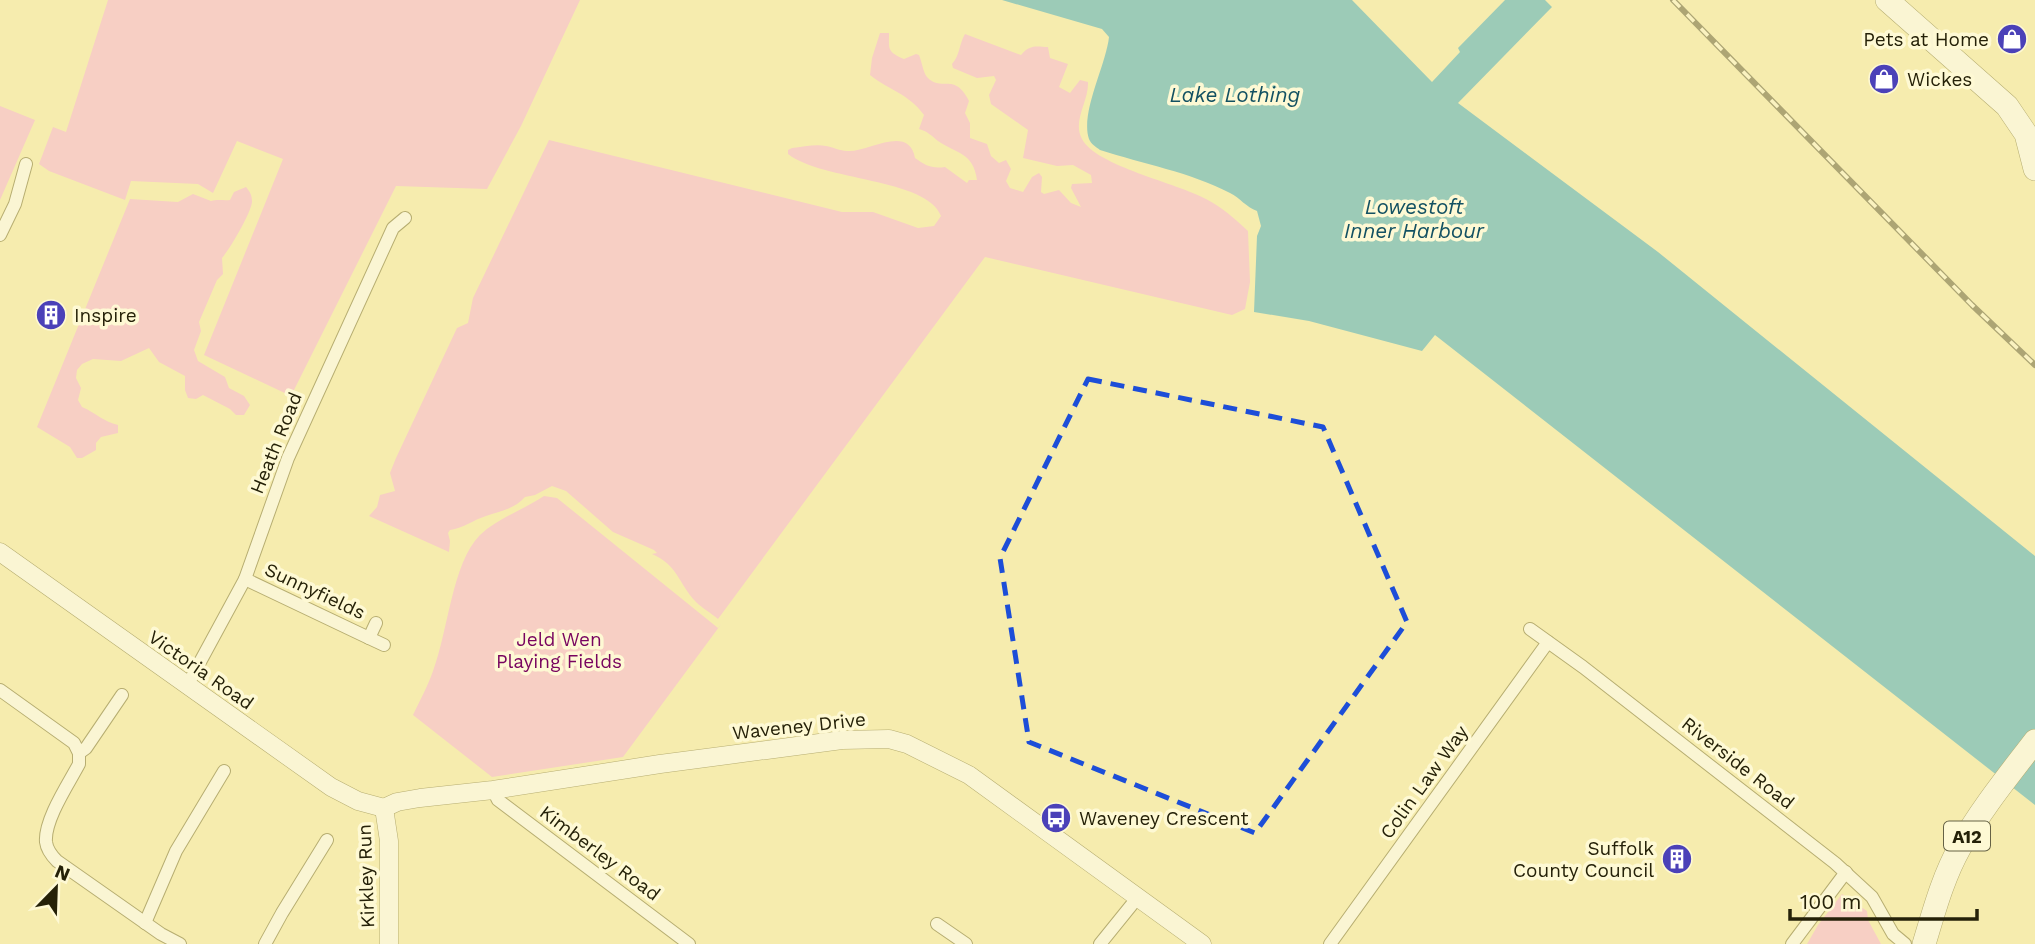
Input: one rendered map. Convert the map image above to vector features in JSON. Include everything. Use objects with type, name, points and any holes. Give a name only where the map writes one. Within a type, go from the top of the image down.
[{"type":"highway","points":[[1887,0],[2007,106],[2026,134],[2035,169]]},
{"type":"highway","name":"A12","points":[[1924,944],[1936,905],[1959,849],[1982,811],[2035,741]]},
{"type":"main road","name":"Victoria Road","points":[[0,552],[331,788],[358,801],[384,808]]},
{"type":"main road","name":"Waveney Drive","points":[[384,808],[397,802],[420,798],[493,790],[660,764],[829,742],[889,739],[907,744],[970,775],[1202,944]]},
{"type":"main road","name":"Kirkley Run","points":[[384,808],[390,864],[389,944]]},
{"type":"street","points":[[0,235],[15,204],[26,164]]},
{"type":"street","name":"Heath Road","points":[[187,686],[245,579],[288,458],[393,228],[405,218]]},
{"type":"street","name":"Sunnyfields","points":[[245,579],[384,645]]},
{"type":"street","name":"Sunnyfields","points":[[369,638],[376,623]]},
{"type":"street","name":"Riverside Road","points":[[1530,629],[1656,723],[1846,872],[1872,897],[1894,934],[1905,944]]},
{"type":"street","name":"Colin Law Way","points":[[1330,944],[1548,642]]},
{"type":"street","points":[[0,690],[74,743],[79,753],[79,764],[49,823],[46,841],[48,849],[57,861],[145,923],[180,944]]},
{"type":"street","points":[[79,753],[86,748],[122,695]]},
{"type":"street","points":[[145,923],[176,851],[224,771]]},
{"type":"street","name":"Kimberley Road","points":[[493,790],[498,800],[689,944]]},
{"type":"street","points":[[265,944],[327,840]]},
{"type":"street","points":[[1793,944],[1846,872]]},
{"type":"street","points":[[1100,944],[1138,897]]},
{"type":"street","points":[[937,924],[966,944]]},
{"type":"highlighted area","points":[[1088,379],[1323,427],[1407,622],[1255,833],[1029,742],[1000,558]]},
{"type":"green space","points":[[108,0],[580,0],[521,126],[487,189],[396,186],[291,396],[204,355],[283,159],[237,141],[213,193],[198,184],[131,181],[125,200],[49,171],[39,164],[53,127],[66,132]]},
{"type":"green space","points":[[880,33],[889,33],[890,49],[898,56],[904,59],[919,55],[927,77],[932,81],[953,84],[964,92],[969,101],[965,113],[970,123],[970,138],[987,144],[991,156],[999,163],[1006,160],[1011,169],[1006,181],[1010,188],[1023,192],[1032,177],[1039,173],[1042,177],[1041,192],[1044,194],[1059,190],[1071,203],[1081,207],[1071,188],[1072,184],[1092,183],[1091,175],[1073,165],[1057,166],[1023,158],[1028,130],[991,104],[989,95],[996,80],[994,76],[977,78],[953,68],[952,64],[965,34],[1021,55],[1033,47],[1048,47],[1050,58],[1068,64],[1059,87],[1070,93],[1080,80],[1088,82],[1079,132],[1090,149],[1120,166],[1206,199],[1223,209],[1248,231],[1250,282],[1245,309],[1232,315],[985,257],[718,619],[696,602],[673,569],[652,554],[657,553],[654,550],[613,532],[566,491],[552,486],[525,497],[507,509],[450,530],[449,552],[369,516],[377,507],[380,495],[395,491],[390,473],[396,458],[457,328],[468,323],[473,298],[549,140],[842,212],[873,212],[918,228],[934,226],[941,216],[932,204],[916,194],[824,170],[788,154],[788,150],[792,148],[818,145],[847,151],[886,142],[905,142],[915,158],[925,164],[945,167],[967,183],[969,180],[977,180],[968,159],[919,129],[924,115],[918,108],[870,75]]},
{"type":"green space","points":[[0,106],[35,120],[0,200]]},
{"type":"green space","points":[[246,187],[252,197],[251,207],[240,231],[222,258],[223,274],[217,280],[199,322],[201,331],[194,350],[198,361],[225,377],[229,388],[244,396],[250,405],[244,415],[236,415],[203,395],[196,399],[188,398],[185,376],[159,362],[149,348],[121,361],[93,359],[82,364],[77,370],[76,378],[81,388],[78,400],[82,407],[118,425],[118,433],[101,437],[96,443],[96,450],[77,458],[70,447],[37,427],[130,199],[178,202],[193,194],[211,201],[230,200],[234,192]]},
{"type":"green space","name":"Jeld Wen Playing Fields","points":[[544,496],[557,498],[718,628],[722,623],[623,757],[492,777],[413,715],[433,671],[457,580],[471,547],[480,535],[495,524]]},
{"type":"green space","points":[[1842,894],[1867,911],[1868,920],[1881,944],[1807,944]]},
{"type":"water","name":"Lowestoft Inner Harbour","points":[[1002,0],[1352,0],[1432,82],[1460,52],[1458,48],[1505,0],[1545,0],[1552,7],[1458,103],[1658,252],[2035,556],[2035,805],[1435,335],[1422,351],[1309,321],[1254,312],[1257,236],[1261,226],[1257,211],[1215,186],[1100,150],[1089,139],[1087,128],[1109,37],[1102,29]]},
{"type":"railway","points":[[1673,0],[1972,305],[2035,365]]},
{"type":"place","name":"Pets at Home","points":[[2012,39]]},
{"type":"place","name":"Wickes","points":[[1884,79]]},
{"type":"place","name":"Inspire","points":[[51,315]]},
{"type":"place","name":"Waveney Crescent","points":[[1056,818]]},
{"type":"place","name":"Suffolk County Council","points":[[1677,859]]},
{"type":"water label","name":"Lake Lothing","points":[[1235,94]]}]
